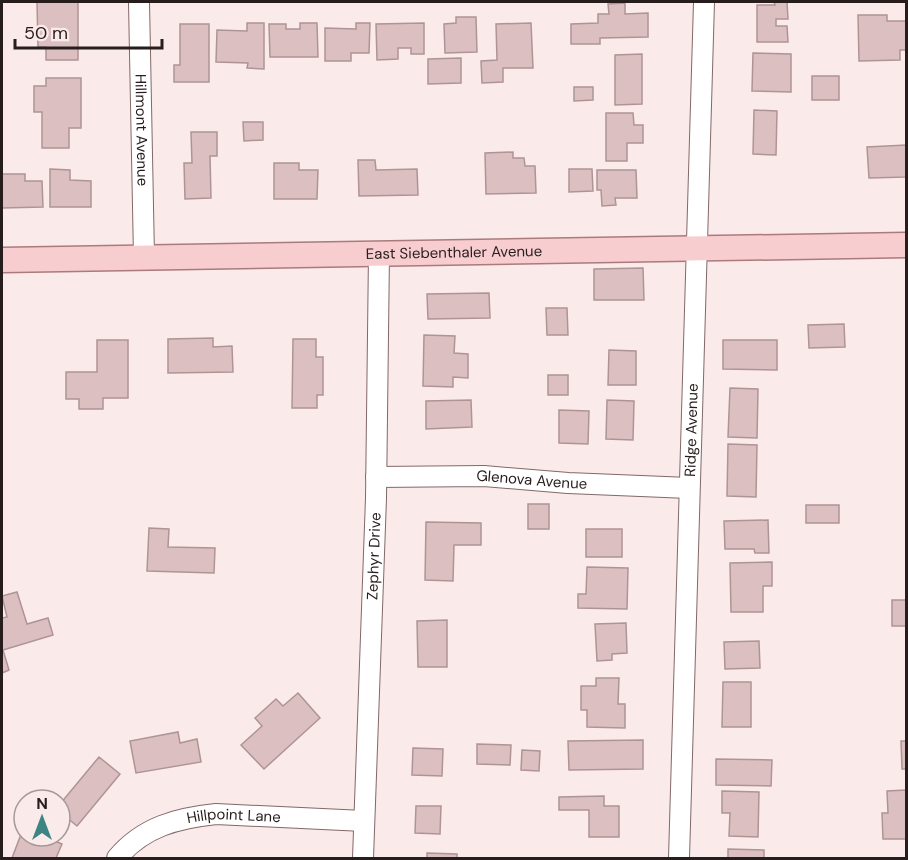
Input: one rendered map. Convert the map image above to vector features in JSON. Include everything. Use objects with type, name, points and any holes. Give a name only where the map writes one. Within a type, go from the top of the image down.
[{"type":"main road","name":"East Siebenthaler Avenue","points":[[2,260],[906,244]]},
{"type":"street","name":"Hillmont Avenue","points":[[139,2],[144,257]]},
{"type":"street","name":"Ridge Avenue","points":[[679,858],[704,2]]},
{"type":"street","name":"Zephyr Drive","points":[[363,858],[376,477],[379,254]]},
{"type":"street","name":"Glenova Avenue","points":[[376,477],[484,476],[568,483],[689,488]]},
{"type":"street","name":"Hillpoint Lane","points":[[117,858],[139,837],[155,828],[193,817],[216,814],[364,821]]},
{"type":"building","points":[[37,2],[78,2],[78,60],[46,60],[46,47],[38,47]]},
{"type":"building","points":[[774,2],[787,2],[788,19],[776,19],[776,26],[787,26],[788,42],[757,42],[757,5],[775,5]]},
{"type":"building","points":[[625,3],[625,14],[648,13],[648,37],[600,38],[600,44],[571,44],[571,24],[598,23],[598,14],[609,14],[608,4]]},
{"type":"building","points":[[858,15],[887,15],[887,21],[906,21],[906,50],[900,50],[900,60],[859,61]]},
{"type":"building","points":[[456,17],[476,17],[477,52],[445,53],[444,24],[456,23]]},
{"type":"building","points":[[247,23],[264,23],[264,69],[247,68],[248,63],[216,62],[217,30],[247,31]]},
{"type":"building","points":[[300,23],[317,23],[318,57],[270,57],[269,24],[286,24],[286,29],[300,29]]},
{"type":"building","points":[[356,23],[370,23],[369,53],[351,53],[351,61],[325,61],[325,28],[356,29]]},
{"type":"building","points":[[424,23],[424,54],[411,54],[411,48],[398,48],[398,59],[377,60],[376,24]]},
{"type":"building","points":[[531,23],[533,68],[503,68],[503,82],[482,83],[481,61],[497,60],[496,24]]},
{"type":"building","points":[[180,24],[209,24],[209,82],[174,82],[174,65],[180,65]]},
{"type":"building","points":[[753,53],[791,54],[791,92],[752,91]]},
{"type":"building","points":[[642,54],[642,104],[615,105],[615,55]]},
{"type":"building","points":[[461,58],[461,83],[428,84],[428,59]]},
{"type":"building","points":[[812,76],[839,76],[839,100],[812,100]]},
{"type":"building","points":[[46,78],[81,78],[81,128],[69,128],[69,148],[42,148],[42,112],[34,112],[34,86],[46,86]]},
{"type":"building","points":[[574,87],[593,87],[593,100],[574,101]]},
{"type":"building","points":[[754,110],[777,111],[776,155],[753,154]]},
{"type":"building","points":[[606,113],[633,113],[634,125],[643,125],[643,143],[627,143],[627,161],[606,161]]},
{"type":"building","points":[[243,122],[263,122],[263,140],[244,141]]},
{"type":"building","points":[[191,132],[217,132],[217,156],[210,156],[211,198],[185,199],[184,163],[192,163]]},
{"type":"building","points":[[906,145],[906,177],[869,178],[867,147]]},
{"type":"building","points":[[513,152],[513,158],[524,158],[525,166],[535,166],[536,193],[486,194],[485,153]]},
{"type":"building","points":[[358,160],[375,160],[376,170],[417,169],[418,195],[359,196]]},
{"type":"building","points":[[274,163],[299,163],[299,170],[318,170],[317,199],[274,199]]},
{"type":"building","points":[[50,169],[70,170],[70,180],[91,181],[91,207],[50,207]]},
{"type":"building","points":[[569,169],[592,169],[593,191],[569,192]]},
{"type":"building","points":[[597,170],[636,170],[637,198],[615,198],[616,205],[602,206],[601,190],[597,190]]},
{"type":"building","points":[[2,174],[25,174],[25,181],[42,181],[43,207],[2,208]]},
{"type":"building","points":[[643,268],[644,300],[594,300],[594,269]]},
{"type":"building","points":[[489,293],[490,318],[428,319],[427,294]]},
{"type":"building","points":[[546,308],[567,308],[568,335],[547,335]]},
{"type":"building","points":[[844,324],[845,347],[809,348],[808,325]]},
{"type":"building","points":[[424,335],[455,336],[454,353],[468,354],[468,378],[453,377],[453,387],[423,386]]},
{"type":"building","points":[[213,338],[213,347],[232,346],[233,372],[168,373],[168,339]]},
{"type":"building","points":[[293,339],[316,339],[316,357],[323,357],[323,395],[317,395],[317,408],[292,408]]},
{"type":"building","points":[[97,340],[128,340],[128,398],[103,398],[103,409],[79,409],[79,399],[66,399],[66,372],[97,372]]},
{"type":"building","points":[[723,340],[777,340],[777,370],[723,369]]},
{"type":"building","points":[[609,350],[636,351],[636,385],[608,385]]},
{"type":"building","points":[[548,375],[568,375],[568,395],[548,395]]},
{"type":"building","points":[[730,388],[758,389],[757,438],[728,437]]},
{"type":"building","points":[[471,400],[472,427],[426,429],[426,401]]},
{"type":"building","points":[[607,400],[634,401],[633,440],[606,439]]},
{"type":"building","points":[[559,410],[589,411],[588,444],[559,443]]},
{"type":"building","points":[[728,444],[757,445],[756,497],[727,496]]},
{"type":"building","points":[[528,504],[549,504],[549,529],[528,529]]},
{"type":"building","points":[[806,505],[839,505],[839,523],[806,523]]},
{"type":"building","points":[[768,520],[769,553],[755,553],[754,549],[725,549],[724,521]]},
{"type":"building","points":[[426,522],[481,523],[481,545],[454,545],[453,581],[425,580]]},
{"type":"building","points":[[149,528],[169,529],[168,547],[215,548],[214,573],[147,571]]},
{"type":"building","points":[[586,529],[622,529],[622,557],[586,557]]},
{"type":"building","points":[[772,562],[772,586],[763,586],[763,612],[731,612],[730,563]]},
{"type":"building","points":[[587,567],[628,568],[627,609],[578,608],[578,594],[586,594]]},
{"type":"building","points":[[17,592],[27,624],[48,618],[53,635],[3,650],[9,670],[2,673],[2,618],[7,617],[2,596]]},
{"type":"building","points":[[892,600],[906,600],[906,626],[892,626]]},
{"type":"building","points":[[447,620],[447,667],[418,667],[417,621]]},
{"type":"building","points":[[626,623],[627,653],[612,654],[612,660],[597,661],[595,624]]},
{"type":"building","points":[[759,641],[760,668],[725,669],[724,642]]},
{"type":"building","points":[[596,678],[619,678],[618,704],[625,704],[625,728],[587,727],[587,710],[581,710],[581,686],[596,686]]},
{"type":"building","points":[[723,682],[751,682],[751,727],[722,727]]},
{"type":"building","points":[[298,693],[320,718],[264,769],[241,745],[262,726],[255,718],[276,699],[283,706]]},
{"type":"building","points":[[178,732],[180,743],[197,739],[201,762],[136,773],[130,741]]},
{"type":"building","points":[[643,740],[643,769],[569,770],[568,741]]},
{"type":"building","points":[[901,741],[906,741],[906,769],[902,769]]},
{"type":"building","points":[[477,744],[511,745],[510,765],[477,764]]},
{"type":"building","points":[[413,748],[443,749],[442,776],[412,775]]},
{"type":"building","points":[[522,750],[540,751],[539,771],[521,770]]},
{"type":"building","points":[[99,757],[120,774],[77,826],[72,822],[72,790]]},
{"type":"building","points":[[716,759],[772,760],[771,786],[716,785]]},
{"type":"building","points":[[906,790],[906,839],[883,839],[882,813],[888,813],[887,791]]},
{"type":"building","points":[[722,791],[759,792],[758,837],[729,836],[730,813],[722,813]]},
{"type":"building","points":[[604,796],[604,806],[619,806],[619,837],[589,837],[589,810],[559,810],[559,797]]},
{"type":"building","points":[[416,806],[441,806],[440,834],[415,833]]},
{"type":"building","points":[[16,848],[60,848],[56,858],[12,858]]},
{"type":"building","points":[[728,849],[764,850],[764,858],[728,858]]},
{"type":"building","points":[[427,853],[457,854],[457,858],[427,858]]}]
